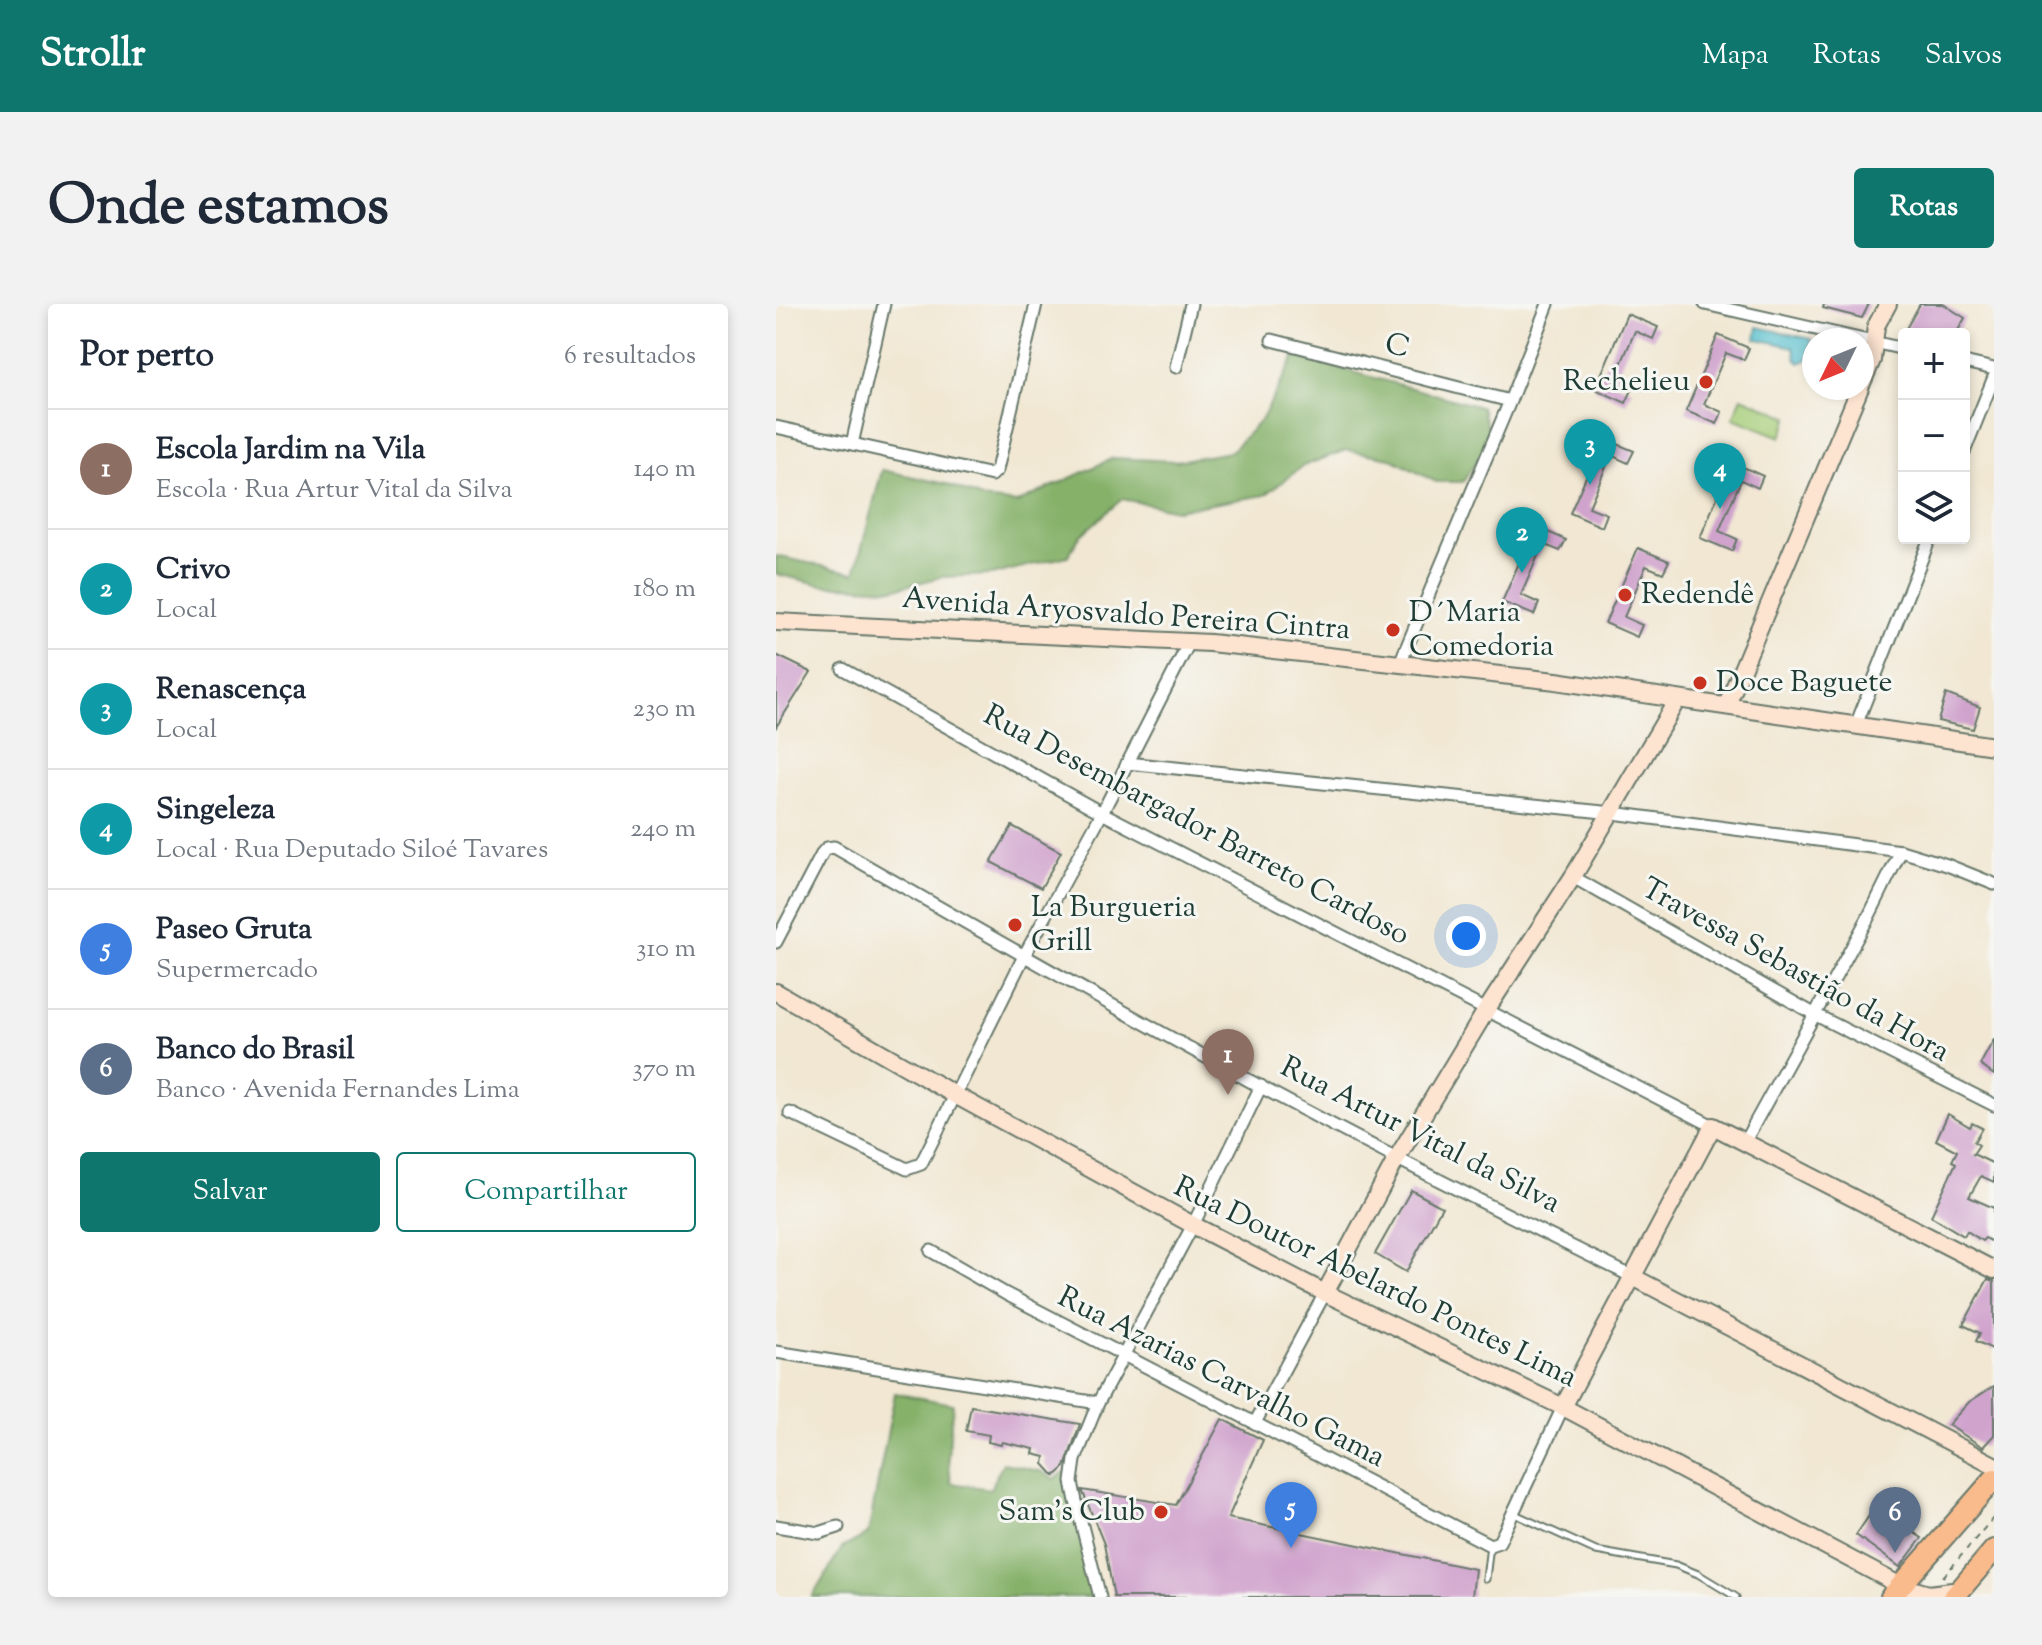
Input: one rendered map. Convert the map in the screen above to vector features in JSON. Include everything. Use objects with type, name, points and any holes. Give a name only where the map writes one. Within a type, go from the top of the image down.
[{"type":"highway","points":[[1896,1591],[1994,1479]]},
{"type":"highway","points":[[1957,1593],[1994,1550]]},
{"type":"main road","points":[[1874,342],[1876,326],[1888,304]]},
{"type":"main road","points":[[1727,705],[1855,400]]},
{"type":"main road","name":"Avenida Aryosvaldo Pereira Cintra","points":[[776,622],[1190,641],[1556,681],[1993,743]]},
{"type":"main road","points":[[1325,1293],[1397,1158],[1487,1009],[1613,813],[1677,700]]},
{"type":"main road","name":"Rua Doutor Abelardo Pontes Lima","points":[[776,992],[955,1095],[1193,1225],[1325,1293],[1563,1407],[1896,1591],[1957,1593]]},
{"type":"main road","points":[[1563,1407],[1713,1126]]},
{"type":"main road","name":"Rua Desembargador Barreto Cardoso","points":[[1713,1126],[1994,1270]]},
{"type":"main road","name":"Rua Artur Vital da Silva","points":[[1631,1276],[1994,1465]]},
{"type":"street","points":[[852,444],[884,304]]},
{"type":"street","points":[[776,427],[994,474],[1036,304]]},
{"type":"street","points":[[1176,367],[1191,304]]},
{"type":"street","points":[[1400,663],[1548,304]]},
{"type":"street","points":[[1705,304],[1812,328]]},
{"type":"street","name":"C","points":[[1272,340],[1510,401]]},
{"type":"street","points":[[1874,342],[1898,348]]},
{"type":"street","points":[[1970,363],[1994,369]]},
{"type":"street","points":[[1970,437],[1994,377]]},
{"type":"street","points":[[1856,725],[1928,544]]},
{"type":"street","points":[[790,1113],[907,1169],[924,1159],[1024,956],[1190,641]]},
{"type":"street","name":"Rua Desembargador Barreto Cardoso","points":[[843,669],[1102,813],[1713,1126]]},
{"type":"street","points":[[1127,763],[1613,813],[1901,851],[1994,884]]},
{"type":"street","name":"Rua Artur Vital da Silva","points":[[776,942],[827,848],[834,847],[1261,1086],[1631,1276]]},
{"type":"street","points":[[1745,1141],[1868,918],[1901,851]]},
{"type":"street","name":"Travessa Sebastião da Hora","points":[[1573,877],[1814,1014],[1994,1105]]},
{"type":"street","points":[[1100,1597],[1072,1482],[1075,1460],[1098,1403],[1193,1225],[1261,1086]]},
{"type":"street","name":"Rua Azarias Carvalho Gama","points":[[931,1251],[1006,1294],[1490,1545]]},
{"type":"street","points":[[1256,1421],[1325,1293]]},
{"type":"street","points":[[776,1352],[1098,1403]]},
{"type":"street","points":[[1490,1545],[1499,1542],[1563,1407]]},
{"type":"street","points":[[776,1526],[819,1533],[838,1527]]},
{"type":"lane","points":[[1513,1513],[1596,1551],[1676,1565],[1698,1574],[1736,1597]]},
{"type":"lane","points":[[1486,1579],[1490,1545]]},
{"type":"path","points":[[1929,1594],[1994,1517]]},
{"type":"green space","points":[[1295,356],[1481,407],[1491,438],[1463,482],[1436,482],[1390,458],[1346,450],[1303,466],[1265,495],[1176,510],[1122,499],[1080,536],[1068,556],[991,575],[942,577],[893,589],[822,585],[776,574],[776,556],[855,573],[882,470],[946,484],[984,499],[1017,503],[1113,458],[1176,461],[1230,452],[1262,419]]},
{"type":"green space","points":[[1742,397],[1789,417],[1781,437],[1733,418]]},
{"type":"green space","points":[[895,1393],[953,1404],[948,1457],[951,1483],[990,1489],[1003,1463],[1043,1472],[1054,1479],[1067,1471],[1096,1597],[812,1597],[842,1548],[868,1534]]},
{"type":"water","points":[[1758,327],[1802,337],[1802,362],[1796,359],[1794,347],[1756,339]]},
{"type":"building","points":[[1824,304],[1869,304],[1862,318],[1823,308]]},
{"type":"building","points":[[1920,304],[1943,304],[1965,318],[1959,328],[1906,328]]},
{"type":"building","points":[[1627,314],[1658,327],[1653,339],[1635,331],[1613,383],[1632,390],[1626,403],[1595,389]]},
{"type":"building","name":"Rechelieu","points":[[1718,335],[1749,348],[1744,360],[1726,353],[1704,404],[1722,412],[1717,424],[1686,411]]},
{"type":"building","points":[[1603,438],[1634,451],[1628,463],[1611,455],[1589,507],[1607,514],[1602,527],[1570,513]]},
{"type":"building","points":[[1732,462],[1763,476],[1758,488],[1741,480],[1719,531],[1737,539],[1732,551],[1700,538]]},
{"type":"building","points":[[1535,526],[1566,540],[1560,551],[1543,544],[1521,595],[1539,603],[1534,615],[1502,602]]},
{"type":"building","name":"Redendê","points":[[1638,548],[1669,561],[1663,573],[1646,566],[1624,617],[1642,625],[1637,637],[1605,623]]},
{"type":"building","points":[[776,655],[811,672],[776,727]]},
{"type":"building","points":[[1946,694],[1980,707],[1973,729],[1938,721]]},
{"type":"building","points":[[1012,826],[1061,852],[1041,888],[991,862]]},
{"type":"building","points":[[1994,1039],[1994,1075],[1980,1065]]},
{"type":"building","points":[[1948,1114],[1970,1127],[1972,1123],[1982,1128],[1974,1142],[1979,1145],[1973,1154],[1994,1164],[1994,1182],[1981,1176],[1969,1197],[1994,1208],[1994,1243],[1985,1238],[1982,1241],[1967,1231],[1964,1236],[1931,1216],[1956,1163],[1952,1161],[1957,1151],[1936,1140]]},
{"type":"building","points":[[1411,1190],[1442,1207],[1406,1272],[1375,1254]]},
{"type":"building","points":[[1988,1279],[1994,1281],[1994,1350],[1976,1341],[1980,1333],[1963,1325]]},
{"type":"building","points":[[1994,1386],[1994,1435],[1983,1447],[1948,1425],[1969,1402]]},
{"type":"building","points":[[971,1406],[1080,1424],[1065,1467],[1055,1476],[1044,1464],[1045,1457],[1033,1454],[1034,1449],[988,1442],[989,1435],[966,1431]]},
{"type":"building","points":[[1222,1419],[1263,1440],[1228,1518],[1475,1569],[1472,1597],[1114,1597],[1104,1544],[1082,1490],[1176,1505]]},
{"type":"building","points":[[1875,1507],[1922,1538],[1900,1567],[1856,1535]]},
{"type":"place","name":"Rechelieu","points":[[1706,382]]},
{"type":"place","name":"Renascença","points":[[1590,485]]},
{"type":"place","name":"Singeleza","points":[[1720,509]]},
{"type":"place","name":"Crivo","points":[[1522,573]]},
{"type":"place","name":"Redendê","points":[[1625,595]]},
{"type":"place","name":"D´Maria Comedoria","points":[[1393,630]]},
{"type":"place","name":"Doce Baguete","points":[[1700,683]]},
{"type":"place","name":"La Burgueria Grill","points":[[1015,925]]},
{"type":"place","name":"Escola Jardim na Vila","points":[[1228,1095]]},
{"type":"place","name":"Sam's Club","points":[[1161,1512]]},
{"type":"place","name":"Paseo Gruta","points":[[1291,1548]]},
{"type":"place","name":"Banco do Brasil","points":[[1895,1553]]}]
